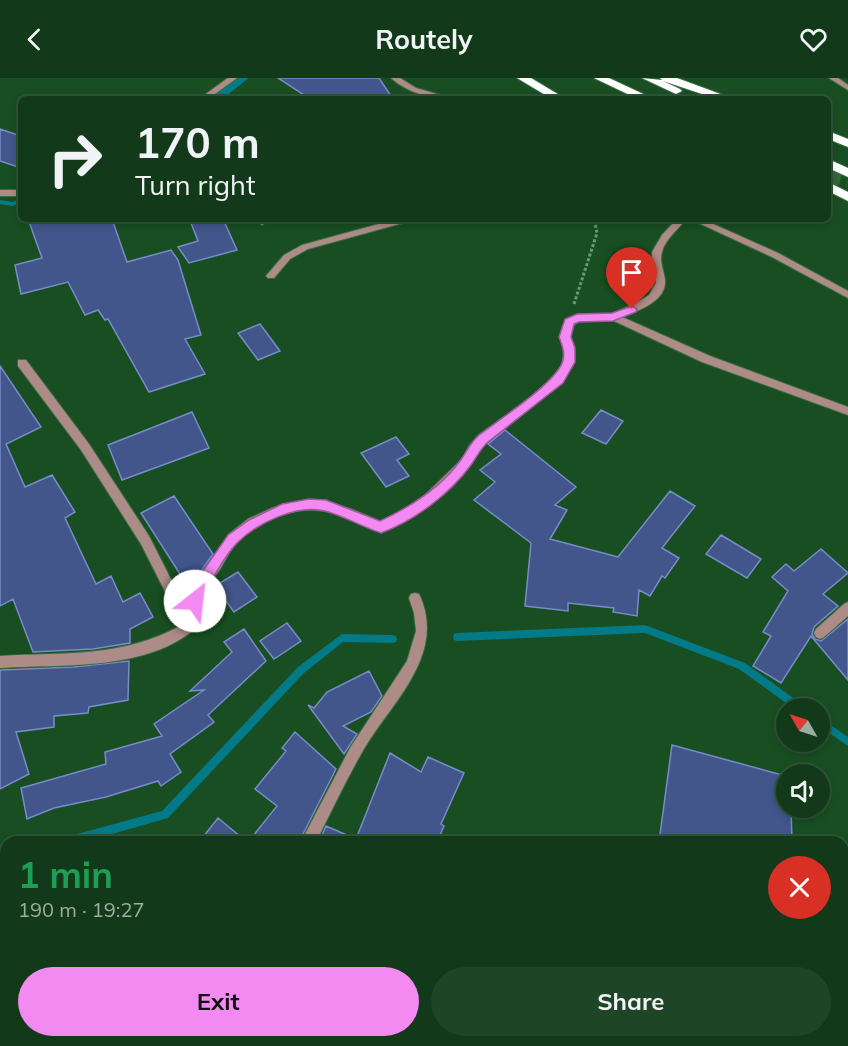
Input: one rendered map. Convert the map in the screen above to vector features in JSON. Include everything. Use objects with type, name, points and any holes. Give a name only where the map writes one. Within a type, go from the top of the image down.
[{"type":"highway","points":[[523,78],[555,96]]},
{"type":"highway","points":[[600,78],[641,96]]},
{"type":"highway","points":[[648,78],[687,96]]},
{"type":"highway","points":[[666,78],[719,96]]},
{"type":"highway","points":[[831,136],[848,143]]},
{"type":"highway","points":[[831,164],[848,173]]},
{"type":"highway","points":[[831,188],[848,197]]},
{"type":"street","points":[[207,96],[233,78]]},
{"type":"street","points":[[394,78],[413,90],[438,96]]},
{"type":"street","points":[[833,78],[848,88]]},
{"type":"street","points":[[0,193],[18,193]]},
{"type":"street","points":[[271,276],[287,257],[305,248],[396,222]]},
{"type":"street","points":[[0,662],[106,657],[132,654],[151,648],[189,627],[194,621],[196,592],[228,545],[239,533],[286,508],[309,504],[340,509],[381,527],[417,508],[467,461],[473,449],[483,438],[558,380],[569,362],[569,348],[565,337],[569,322],[577,318],[613,317],[641,305],[657,291],[661,284],[656,257],[663,242],[680,222]]},
{"type":"street","points":[[701,222],[775,255],[848,295]]},
{"type":"street","points":[[613,317],[706,358],[848,411]]},
{"type":"street","points":[[22,363],[85,447],[145,540],[189,627]]},
{"type":"street","points":[[311,836],[362,740],[387,705],[410,665],[422,629],[422,616],[415,598]]},
{"type":"street","points":[[820,633],[848,608]]},
{"type":"path","points":[[569,322],[597,233],[595,222]]},
{"type":"building","points":[[278,78],[379,78],[391,96],[305,96]]},
{"type":"building","points":[[0,129],[18,135],[18,167],[0,161]]},
{"type":"building","points":[[29,222],[113,222],[127,262],[171,250],[178,260],[201,335],[185,339],[205,374],[149,392],[108,319],[105,320],[98,310],[85,315],[68,282],[21,294],[15,265],[42,258]]},
{"type":"building","points":[[224,222],[237,250],[189,263],[178,247],[198,241],[191,223]]},
{"type":"building","points":[[260,324],[280,351],[258,360],[238,333]]},
{"type":"building","points":[[0,366],[41,427],[6,444],[25,487],[52,475],[75,512],[65,518],[96,584],[111,576],[123,602],[140,593],[153,617],[130,629],[130,643],[93,649],[33,652],[13,599],[0,606]]},
{"type":"building","points":[[601,410],[623,421],[606,444],[582,433]]},
{"type":"building","points":[[192,412],[209,448],[122,480],[108,445]]},
{"type":"building","points":[[505,430],[576,487],[555,505],[567,510],[550,539],[618,557],[670,491],[695,506],[662,548],[679,558],[665,578],[662,576],[650,596],[639,590],[637,616],[613,612],[614,608],[568,603],[568,611],[525,606],[531,543],[474,500],[495,482],[480,470],[501,454],[488,444]]},
{"type":"building","points":[[396,437],[409,454],[397,460],[409,476],[386,487],[361,453]]},
{"type":"building","points":[[174,496],[213,554],[199,574],[185,582],[141,513]]},
{"type":"building","points":[[721,535],[761,559],[747,578],[706,554]]},
{"type":"building","points":[[821,549],[848,573],[823,594],[838,606],[814,627],[812,634],[815,639],[821,641],[848,619],[848,680],[811,636],[781,683],[753,666],[771,636],[763,632],[788,591],[772,577],[786,564],[794,571]]},
{"type":"building","points":[[238,572],[257,597],[234,612],[215,586]]},
{"type":"building","points":[[287,623],[301,641],[274,659],[260,641]]},
{"type":"building","points":[[244,629],[266,661],[208,715],[214,722],[170,754],[181,772],[161,786],[158,781],[106,797],[54,808],[27,819],[21,788],[106,764],[105,752],[162,736],[154,724],[204,690],[190,691],[232,652],[224,642]]},
{"type":"building","points":[[129,661],[128,700],[89,707],[88,713],[54,716],[54,727],[16,732],[29,774],[0,789],[0,670],[74,667]]},
{"type":"building","points":[[369,671],[382,696],[371,712],[343,726],[357,734],[344,754],[308,705],[314,708],[327,692]]},
{"type":"building","points":[[295,732],[336,769],[302,836],[253,836],[277,806],[255,789],[286,751],[282,748]]},
{"type":"building","points":[[672,745],[776,773],[776,818],[791,818],[792,836],[660,836]]},
{"type":"building","points":[[390,753],[421,772],[428,757],[464,773],[441,824],[444,826],[440,836],[357,836]]},
{"type":"building","points":[[218,818],[240,836],[204,836]]},
{"type":"building","points":[[326,826],[349,836],[322,836]]},
{"type":"waterway","points":[[215,96],[241,78]]},
{"type":"waterway","points":[[0,202],[12,204],[18,202]]},
{"type":"waterway","points":[[457,637],[645,629],[742,666],[786,698]]},
{"type":"waterway","points":[[88,836],[165,815],[301,670],[342,638],[393,639]]},
{"type":"waterway","points":[[830,729],[848,742]]},
{"type":"tunnel","points":[[831,177],[848,181]]},
{"type":"route","points":[[195,601],[196,592],[233,539],[253,524],[286,508],[309,504],[326,506],[340,509],[381,527],[411,513],[467,461],[473,449],[483,438],[536,399],[565,372],[570,355],[565,337],[569,322],[577,318],[613,317],[632,309]]}]
